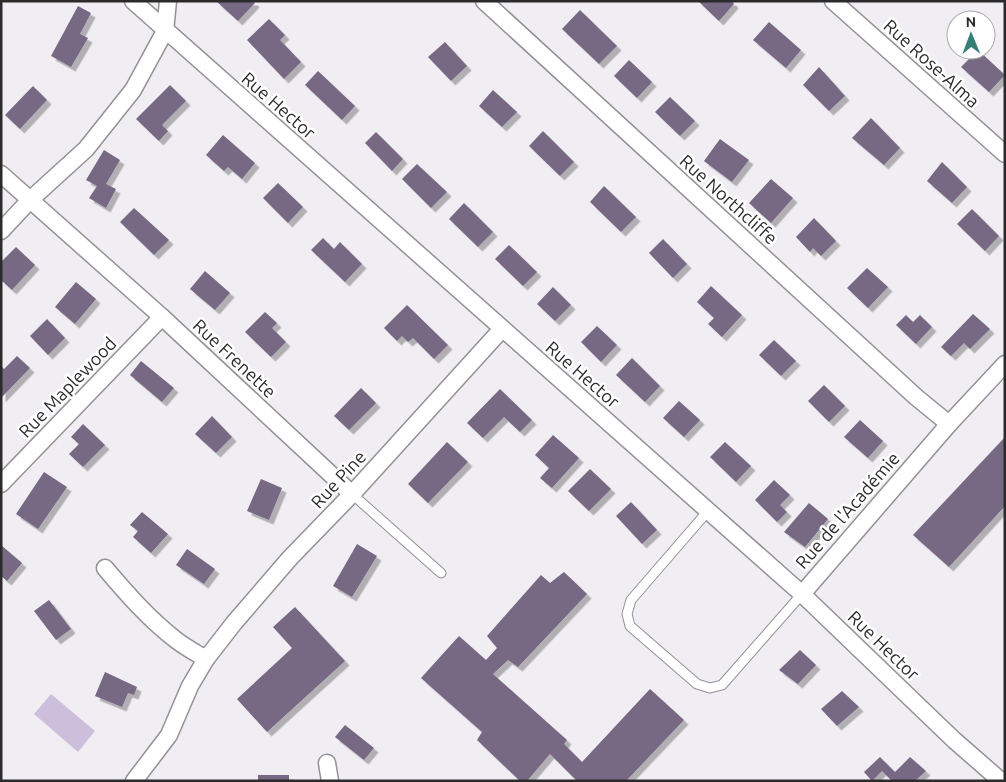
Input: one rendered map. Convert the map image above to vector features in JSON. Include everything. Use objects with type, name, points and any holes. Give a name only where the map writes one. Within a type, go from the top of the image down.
[{"type":"street","name":"Rue Hector","points":[[133,1],[802,594],[954,740],[1001,781]]},
{"type":"street","points":[[1,231],[30,200],[86,149],[133,90],[165,31],[168,1]]},
{"type":"street","name":"Rue Northcliffe","points":[[484,1],[916,397],[949,424]]},
{"type":"street","name":"Rue Rose-Alma","points":[[833,1],[1005,154]]},
{"type":"street","name":"Rue Frenette","points":[[1,174],[162,317],[352,494]]},
{"type":"street","name":"Rue Maplewood","points":[[1,484],[162,317]]},
{"type":"street","name":"Rue Pine","points":[[134,781],[169,735],[190,686],[206,659],[290,558],[352,494],[502,329]]},
{"type":"street","name":"Rue de l'Académie","points":[[802,594],[949,424],[1005,364]]},
{"type":"street","points":[[104,568],[152,620],[178,642],[206,659]]},
{"type":"street","points":[[327,763],[330,781]]},
{"type":"lane","name":"Rue Frenette","points":[[352,494],[441,573]]},
{"type":"lane","name":"Rue de l'Académie","points":[[708,511],[631,600],[626,614],[630,626],[697,684],[710,688],[722,685],[802,594]]},
{"type":"shaded area","points":[[51,694],[95,731],[78,752],[34,714]]},
{"type":"building","points":[[216,1],[253,1],[255,3],[238,21]]},
{"type":"building","points":[[698,1],[732,1],[734,4],[719,21]]},
{"type":"building","points":[[78,6],[91,13],[80,34],[88,38],[71,67],[51,56]]},
{"type":"building","points":[[580,10],[617,46],[599,64],[562,29]]},
{"type":"building","points":[[269,19],[285,35],[280,40],[301,62],[284,79],[247,40]]},
{"type":"building","points":[[769,22],[801,50],[786,68],[753,40]]},
{"type":"building","points":[[445,42],[467,66],[451,81],[428,57]]},
{"type":"building","points":[[629,60],[652,82],[637,98],[614,76]]},
{"type":"building","points":[[968,60],[989,60],[1005,75],[989,92],[961,67]]},
{"type":"building","points":[[819,67],[845,96],[829,111],[803,85]]},
{"type":"building","points":[[318,71],[355,106],[342,120],[305,85]]},
{"type":"building","points":[[170,85],[186,101],[162,125],[168,131],[159,141],[136,119]]},
{"type":"building","points":[[33,86],[47,100],[20,129],[5,115]]},
{"type":"building","points":[[493,90],[517,112],[502,127],[479,106]]},
{"type":"building","points":[[670,97],[695,121],[680,136],[655,112]]},
{"type":"building","points":[[871,118],[900,148],[884,165],[852,138]]},
{"type":"building","points":[[543,131],[574,162],[560,176],[529,146]]},
{"type":"building","points":[[376,132],[403,159],[392,171],[365,143]]},
{"type":"building","points":[[223,135],[255,163],[242,179],[228,167],[224,171],[206,155]]},
{"type":"building","points":[[720,139],[749,160],[732,182],[704,161]]},
{"type":"building","points":[[104,150],[120,160],[106,184],[116,189],[106,208],[89,198],[97,186],[86,180]]},
{"type":"building","points":[[942,162],[967,187],[952,203],[927,181]]},
{"type":"building","points":[[417,164],[447,192],[431,208],[402,179]]},
{"type":"building","points":[[771,179],[793,198],[771,223],[749,203]]},
{"type":"building","points":[[278,183],[303,207],[288,223],[263,198]]},
{"type":"building","points":[[604,186],[636,217],[621,232],[590,202]]},
{"type":"building","points":[[464,203],[493,232],[478,247],[449,219]]},
{"type":"building","points":[[134,208],[169,240],[154,255],[120,222]]},
{"type":"building","points":[[972,209],[999,236],[985,251],[957,224]]},
{"type":"building","points":[[814,218],[836,241],[821,256],[813,248],[810,252],[796,237]]},
{"type":"building","points":[[323,238],[334,249],[340,242],[362,264],[345,282],[311,250]]},
{"type":"building","points":[[663,239],[687,264],[673,278],[649,253]]},
{"type":"building","points":[[509,245],[537,272],[523,286],[495,259]]},
{"type":"building","points":[[16,247],[35,265],[12,290],[1,280],[1,262]]},
{"type":"building","points":[[867,268],[888,287],[868,308],[847,288]]},
{"type":"building","points":[[205,271],[230,293],[215,310],[190,289]]},
{"type":"building","points":[[76,282],[96,299],[75,324],[55,307]]},
{"type":"building","points":[[711,286],[742,315],[722,337],[708,324],[714,318],[697,302]]},
{"type":"building","points":[[553,287],[571,305],[555,321],[537,304]]},
{"type":"building","points":[[407,305],[448,345],[434,359],[413,338],[408,342],[402,336],[397,341],[384,328]]},
{"type":"building","points":[[265,312],[277,323],[272,328],[286,342],[271,357],[245,332]]},
{"type":"building","points":[[973,314],[990,329],[970,349],[964,343],[951,356],[941,347]]},
{"type":"building","points":[[906,315],[913,322],[920,315],[932,327],[916,344],[896,325]]},
{"type":"building","points":[[47,319],[65,338],[48,355],[30,336]]},
{"type":"building","points":[[597,326],[617,345],[601,362],[581,342]]},
{"type":"building","points":[[774,340],[796,361],[781,376],[759,355]]},
{"type":"building","points":[[17,356],[30,368],[1,398],[1,369],[2,367],[4,369]]},
{"type":"building","points":[[632,358],[660,386],[645,402],[616,375]]},
{"type":"building","points":[[141,361],[174,388],[162,402],[130,375]]},
{"type":"building","points":[[824,385],[845,406],[829,422],[808,401]]},
{"type":"building","points":[[361,388],[376,403],[349,430],[334,416]]},
{"type":"building","points":[[500,389],[532,420],[520,432],[504,417],[483,438],[467,423]]},
{"type":"building","points":[[679,401],[700,420],[684,437],[663,418]]},
{"type":"building","points":[[212,416],[232,437],[216,453],[195,434]]},
{"type":"building","points":[[860,420],[883,441],[868,458],[844,437]]},
{"type":"building","points":[[83,424],[105,445],[83,467],[69,454],[79,444],[71,437]]},
{"type":"building","points":[[553,435],[579,458],[552,488],[540,478],[549,468],[535,455]]},
{"type":"building","points":[[1005,437],[1005,506],[949,567],[913,535]]},
{"type":"building","points":[[447,442],[468,462],[428,503],[408,484]]},
{"type":"building","points":[[725,442],[751,466],[736,482],[710,457]]},
{"type":"building","points":[[590,469],[611,489],[589,511],[568,491]]},
{"type":"building","points":[[44,472],[67,487],[38,529],[16,514]]},
{"type":"building","points":[[261,479],[282,488],[269,520],[247,511]]},
{"type":"building","points":[[774,480],[790,495],[780,505],[787,512],[777,522],[755,500]]},
{"type":"building","points":[[631,502],[657,530],[642,544],[616,516]]},
{"type":"building","points":[[809,503],[828,519],[805,547],[784,532]]},
{"type":"building","points":[[142,512],[168,534],[151,553],[133,537],[138,531],[130,525]]},
{"type":"building","points":[[357,544],[377,556],[352,597],[333,586]]},
{"type":"building","points":[[1,545],[22,563],[7,581],[1,576]]},
{"type":"building","points":[[187,549],[215,569],[204,584],[176,565]]},
{"type":"building","points":[[564,572],[587,594],[518,667],[508,660],[493,674],[567,740],[564,744],[582,762],[650,689],[684,720],[626,781],[575,781],[550,754],[527,781],[520,781],[477,740],[482,732],[421,678],[459,636],[486,660],[497,648],[487,636],[541,575],[550,583]]},
{"type":"building","points":[[49,600],[71,629],[56,640],[34,611]]},
{"type":"building","points":[[295,607],[345,661],[267,732],[237,699],[292,648],[273,627]]},
{"type":"building","points":[[800,650],[816,665],[798,684],[779,670]]},
{"type":"building","points":[[105,672],[137,687],[134,695],[128,693],[122,707],[95,696]]},
{"type":"building","points":[[842,691],[859,707],[837,726],[821,709]]},
{"type":"building","points":[[345,725],[374,748],[364,760],[335,737]]},
{"type":"building","points":[[880,757],[895,772],[910,757],[926,771],[915,781],[892,781],[882,771],[872,781],[864,772]]},
{"type":"building","points":[[258,775],[289,775],[289,781],[258,781]]}]
